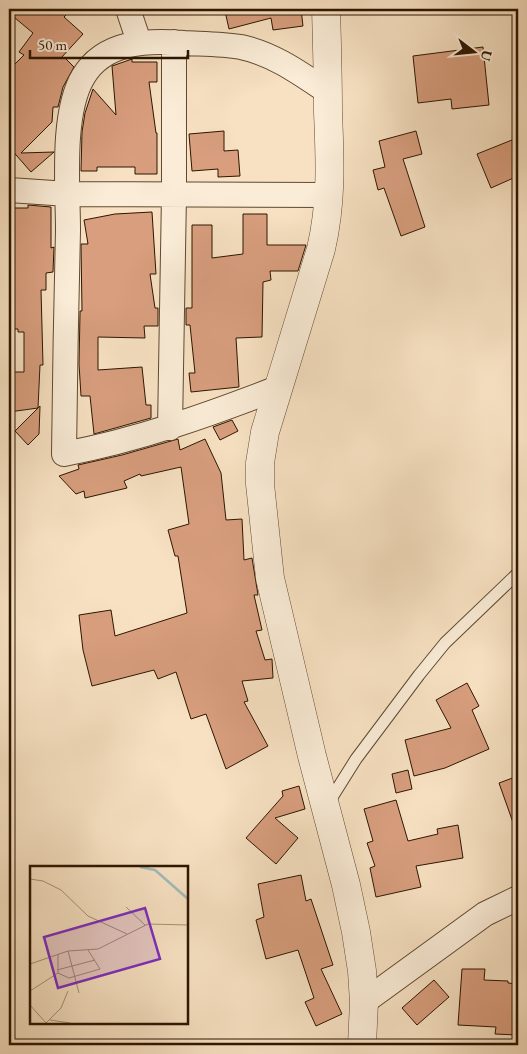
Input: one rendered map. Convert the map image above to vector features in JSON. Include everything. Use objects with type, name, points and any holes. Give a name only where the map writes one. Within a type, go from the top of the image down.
[{"type":"street","points":[[128,9],[139,42]]},
{"type":"street","points":[[326,9],[330,195],[327,222],[321,249],[265,432],[260,463],[260,484],[270,578],[356,932],[362,971],[364,1002],[362,1045]]},
{"type":"street","points":[[278,388],[170,428],[103,446],[64,454],[67,148],[77,90],[84,76],[107,54],[123,46],[139,42],[174,42],[240,47],[281,62],[328,92]]},
{"type":"street","points":[[170,428],[174,194],[174,42]]},
{"type":"street","points":[[9,190],[68,194],[330,195]]},
{"type":"street","points":[[364,1002],[486,914],[518,898]]},
{"type":"lane","points":[[326,808],[356,759],[445,643],[518,573]]},
{"type":"building","points":[[9,9],[72,9],[64,17],[83,34],[61,58],[65,58],[74,67],[63,87],[58,107],[53,107],[52,122],[21,153],[54,152],[31,172],[9,147],[9,70],[24,55],[19,52],[33,33],[9,13]]},
{"type":"building","points":[[234,9],[301,9],[303,26],[273,30],[271,18],[229,29],[225,11]]},
{"type":"building","points":[[483,47],[489,105],[452,109],[451,99],[418,103],[413,56]]},
{"type":"building","points":[[132,59],[132,62],[157,62],[157,82],[149,82],[157,133],[157,174],[135,174],[135,167],[97,167],[97,171],[81,171],[82,132],[85,113],[93,89],[116,115],[112,66]]},
{"type":"building","points":[[224,131],[224,151],[238,150],[240,176],[218,177],[218,169],[192,171],[189,134]]},
{"type":"building","points":[[416,131],[422,154],[403,159],[425,227],[401,236],[384,188],[378,190],[373,170],[385,167],[379,141]]},
{"type":"building","points":[[512,140],[518,155],[518,176],[491,188],[477,154]]},
{"type":"building","points":[[28,205],[51,207],[51,248],[54,247],[53,272],[46,273],[46,290],[41,290],[43,365],[40,365],[38,408],[9,412],[9,372],[24,372],[24,332],[18,332],[18,329],[9,329],[10,208],[28,208]]},
{"type":"building","points":[[152,212],[156,274],[150,274],[155,308],[158,308],[158,326],[144,326],[145,338],[98,337],[98,370],[142,367],[146,405],[151,405],[151,418],[94,434],[90,396],[81,396],[79,364],[80,311],[82,311],[81,244],[88,244],[84,220],[115,214]]},
{"type":"building","points":[[243,214],[267,214],[267,245],[306,245],[298,271],[270,271],[271,280],[263,282],[262,337],[236,338],[239,387],[191,392],[189,373],[195,373],[190,325],[186,325],[186,308],[192,308],[192,225],[212,225],[212,258],[243,254]]},
{"type":"building","points":[[40,406],[39,434],[28,445],[15,431]]},
{"type":"building","points":[[232,420],[238,431],[220,440],[213,427]]},
{"type":"building","points":[[178,439],[180,450],[205,439],[221,473],[226,520],[242,519],[244,560],[252,558],[258,595],[254,595],[262,630],[256,631],[265,660],[272,659],[273,678],[242,681],[248,701],[244,702],[268,746],[226,769],[206,714],[191,719],[176,672],[158,679],[154,670],[92,686],[83,650],[79,615],[111,610],[115,636],[187,613],[178,556],[175,556],[168,530],[189,524],[181,467],[141,476],[140,474],[124,481],[127,488],[85,498],[84,491],[76,494],[59,476],[79,469],[78,465]]},
{"type":"building","points":[[467,683],[479,706],[472,710],[489,749],[445,768],[414,776],[405,740],[451,728],[436,700]]},
{"type":"building","points":[[408,770],[412,789],[396,793],[392,774]]},
{"type":"building","points":[[518,776],[518,831],[516,831],[499,783]]},
{"type":"building","points":[[299,786],[305,809],[275,818],[298,838],[276,864],[246,838],[283,796],[282,791]]},
{"type":"building","points":[[396,800],[408,841],[438,834],[437,829],[458,825],[463,858],[416,866],[421,887],[376,897],[370,868],[375,866],[367,843],[373,841],[364,809]]},
{"type":"building","points":[[301,875],[306,901],[311,899],[333,965],[321,969],[342,1014],[316,1026],[305,1002],[314,998],[298,950],[266,959],[256,920],[264,917],[258,884]]},
{"type":"building","points":[[462,969],[485,969],[484,980],[508,981],[508,983],[518,984],[518,1035],[495,1034],[496,1027],[458,1025]]},
{"type":"building","points":[[434,980],[449,997],[417,1025],[402,1008]]}]
